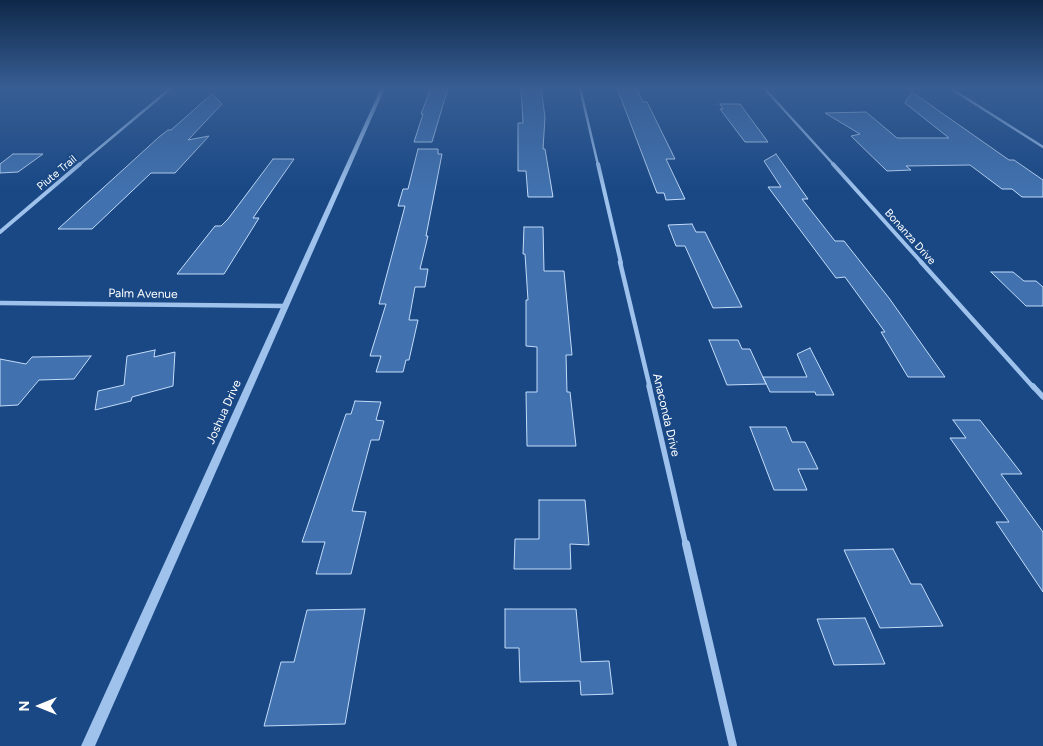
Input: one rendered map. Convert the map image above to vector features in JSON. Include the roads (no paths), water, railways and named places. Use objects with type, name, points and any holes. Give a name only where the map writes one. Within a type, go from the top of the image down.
[{"type":"street","name":"Piute Trail","points":[[0,232],[130,123]]},
{"type":"street","name":"Joshua Drive","points":[[88,746],[367,123]]},
{"type":"street","name":"Anaconda Drive","points":[[588,123],[733,746]]},
{"type":"street","name":"Bonanza Drive","points":[[795,123],[1043,397]]},
{"type":"street","points":[[1005,123],[1043,147]]},
{"type":"street","name":"Palm Avenue","points":[[0,303],[285,306]]}]
